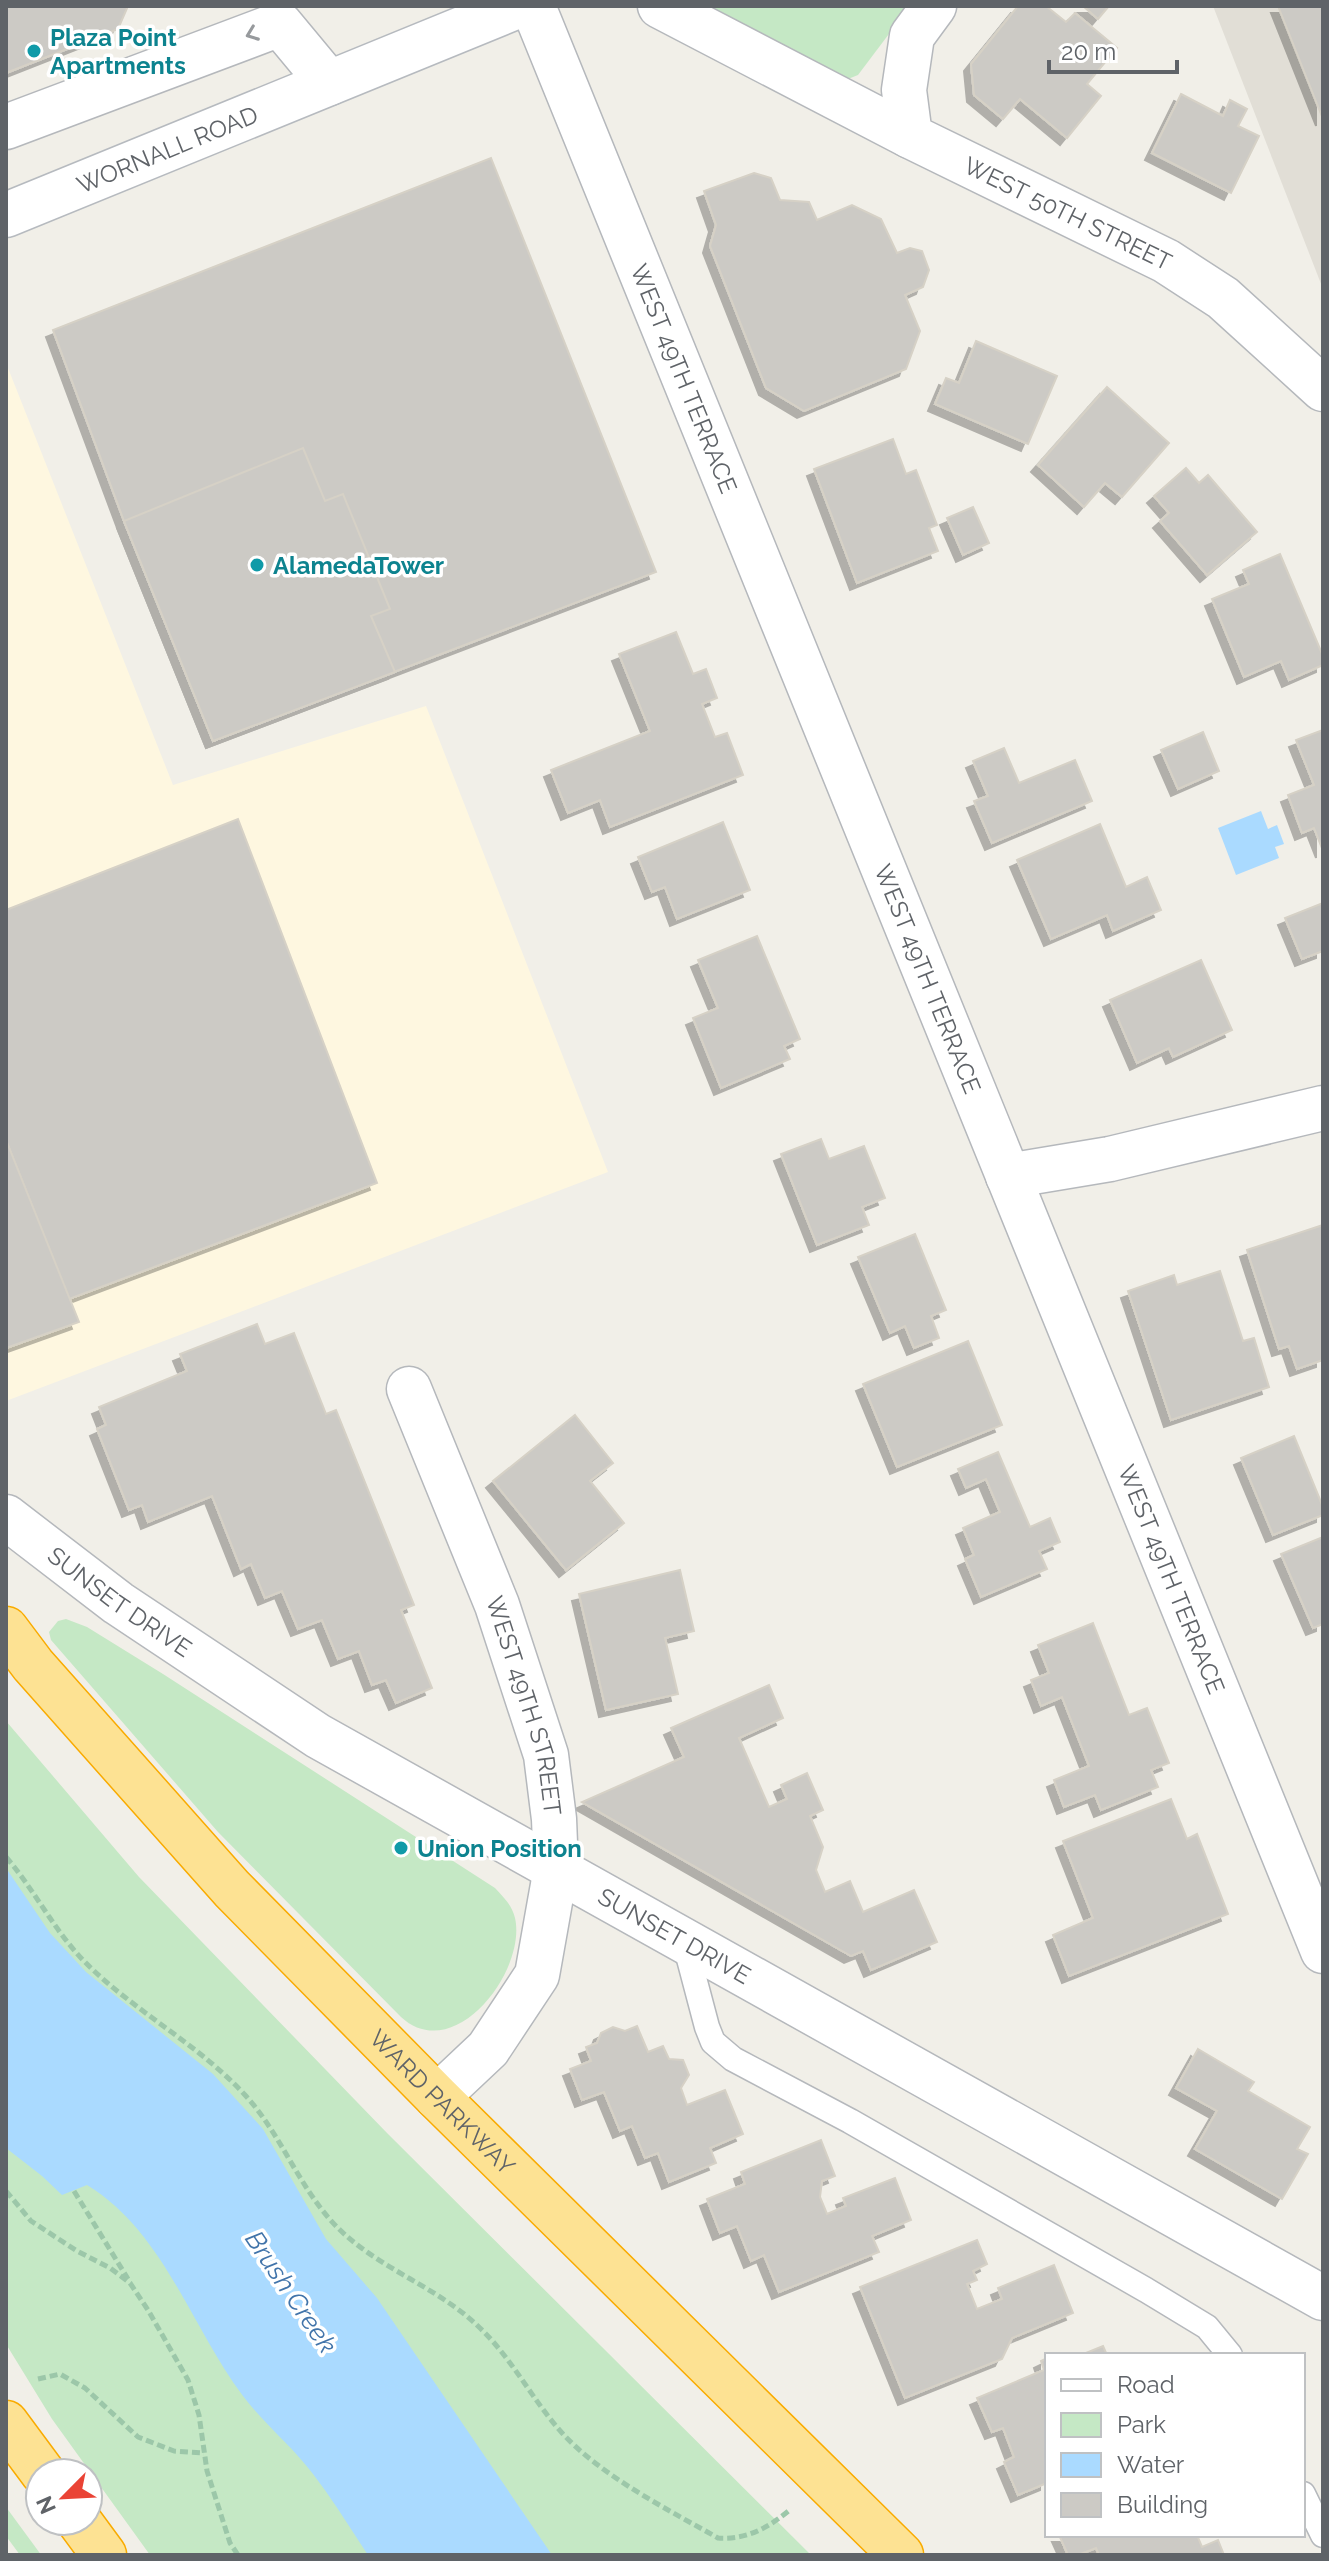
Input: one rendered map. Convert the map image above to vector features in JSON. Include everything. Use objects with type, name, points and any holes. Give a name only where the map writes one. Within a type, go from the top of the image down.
[{"type":"highway","name":"WARD PARKWAY","points":[[6,1629],[33,1665],[232,1889],[437,2097],[901,2555]]},
{"type":"highway","points":[[6,2423],[31,2457]]},
{"type":"highway","points":[[91,2537],[104,2555]]},
{"type":"street","name":"WORNALL ROAD","points":[[6,215],[518,6]]},
{"type":"street","name":"WEST 49TH TERRACE","points":[[533,6],[1323,1951]]},
{"type":"street","name":"WEST 50TH STREET","points":[[660,6],[910,136],[1166,261],[1223,298],[1323,389]]},
{"type":"street","points":[[910,136],[904,90],[912,36],[934,6]]},
{"type":"street","points":[[6,127],[280,24],[329,83]]},
{"type":"street","points":[[1008,1176],[1110,1159],[1323,1108]]},
{"type":"street","name":"WEST 49TH STREET","points":[[409,1389],[497,1605],[546,1755],[556,1868],[537,1975],[488,2049],[437,2097]]},
{"type":"street","name":"SUNSET DRIVE","points":[[6,1517],[118,1603],[318,1736],[1323,2298]]},
{"type":"lane","points":[[684,1940],[713,2042],[733,2059],[850,2121],[1146,2290],[1207,2327],[1228,2353]]},
{"type":"lane","points":[[1305,2498],[1323,2535]]},
{"type":"path","points":[[6,1857],[56,1928],[92,1969],[218,2068],[245,2095],[277,2137],[310,2193],[337,2228],[387,2267],[450,2303],[480,2328],[579,2449],[641,2493],[718,2538],[749,2536],[773,2524],[826,2480]]},
{"type":"path","points":[[6,2191],[31,2221],[130,2283]]},
{"type":"path","points":[[74,2191],[168,2341],[188,2380],[199,2415],[207,2471],[230,2543],[238,2555]]},
{"type":"path","points":[[38,2379],[60,2374],[85,2388],[138,2437],[174,2451],[204,2453]]},
{"type":"shaded area","points":[[1213,6],[1323,6],[1323,289]]},
{"type":"shaded area","points":[[6,363],[173,785],[426,706],[608,1172],[6,1401]]},
{"type":"green space","points":[[687,6],[910,6],[858,75],[838,83]]},
{"type":"green space","points":[[66,1619],[87,1627],[163,1674],[495,1888],[514,1913],[516,1939],[510,1963],[498,1986],[482,2006],[464,2021],[443,2030],[422,2029],[401,2017],[218,1832],[51,1640],[49,1632],[58,1621]]},
{"type":"green space","points":[[6,1721],[139,1877],[388,2134],[811,2555],[150,2555],[104,2491],[104,2457],[79,2457],[6,2344]]},
{"type":"green space","points":[[6,2507],[24,2532],[24,2537],[28,2537],[41,2555],[20,2555],[6,2536]]},
{"type":"water","points":[[1261,811],[1268,829],[1277,825],[1284,844],[1275,847],[1279,858],[1236,875],[1218,828]]},
{"type":"water","name":"Brush Creek","points":[[6,1868],[50,1933],[86,1972],[213,2074],[263,2129],[326,2239],[377,2298],[552,2555],[368,2555],[313,2474],[243,2396],[174,2282],[137,2228],[114,2205],[87,2185],[62,2195],[6,2148]]},
{"type":"building","name":"Plaza Point Apartments","points":[[6,6],[128,6],[118,29],[6,73]]},
{"type":"building","points":[[1018,6],[1046,6],[1066,22],[1075,13],[1117,48],[1087,84],[1101,96],[1067,138],[1020,99],[1003,119],[974,95],[971,64]]},
{"type":"building","points":[[1083,6],[1109,6],[1098,19]]},
{"type":"building","points":[[1278,6],[1323,6],[1323,119]]},
{"type":"building","points":[[1181,94],[1223,116],[1230,100],[1247,109],[1238,126],[1259,136],[1231,193],[1152,153]]},
{"type":"building","points":[[491,158],[656,572],[213,741],[124,521],[53,330]]},
{"type":"building","points":[[754,173],[771,178],[780,200],[809,202],[817,220],[852,205],[881,219],[897,253],[910,248],[922,251],[929,270],[923,287],[905,295],[920,331],[906,369],[804,411],[766,388],[710,246],[716,225],[704,191]]},
{"type":"building","points":[[976,341],[1057,376],[1028,444],[935,404],[946,378],[959,383]]},
{"type":"building","points":[[1107,387],[1169,443],[1122,497],[1105,483],[1084,507],[1038,465]]},
{"type":"building","points":[[893,439],[906,474],[916,470],[937,525],[929,528],[938,551],[857,583],[814,469]]},
{"type":"building","name":"AlamedaTower","points":[[303,448],[325,501],[343,494],[390,609],[371,616],[395,672],[213,741],[124,521]]},
{"type":"building","points":[[1186,468],[1199,483],[1208,475],[1257,532],[1207,575],[1160,521],[1169,513],[1154,496]]},
{"type":"building","points":[[973,507],[989,543],[963,555],[947,518]]},
{"type":"building","points":[[1280,554],[1323,656],[1323,665],[1289,680],[1281,661],[1244,677],[1212,599],[1249,584],[1243,570]]},
{"type":"building","points":[[676,632],[693,674],[706,669],[717,698],[702,704],[715,737],[727,733],[743,775],[610,827],[600,800],[568,813],[551,770],[650,731],[619,654]]},
{"type":"building","points":[[1323,730],[1323,851],[1314,828],[1302,833],[1288,795],[1314,785],[1296,740]]},
{"type":"building","points":[[1203,732],[1219,771],[1178,789],[1161,750]]},
{"type":"building","points":[[1004,748],[1019,783],[1075,760],[1092,801],[992,843],[974,801],[988,796],[973,761]]},
{"type":"building","points":[[238,819],[377,1183],[69,1299],[6,1140],[6,910]]},
{"type":"building","points":[[723,822],[750,890],[677,919],[665,887],[652,892],[638,857]]},
{"type":"building","points":[[1100,824],[1126,887],[1147,877],[1161,910],[1113,931],[1107,915],[1051,939],[1017,860]]},
{"type":"building","points":[[1323,903],[1323,951],[1302,959],[1285,918]]},
{"type":"building","points":[[757,936],[800,1039],[784,1046],[790,1059],[721,1088],[693,1018],[718,1008],[698,960]]},
{"type":"building","points":[[1201,960],[1232,1030],[1173,1057],[1169,1048],[1137,1063],[1110,1000]]},
{"type":"building","points":[[821,1139],[829,1159],[864,1146],[885,1198],[862,1207],[869,1225],[817,1245],[781,1154]]},
{"type":"building","points":[[6,1140],[79,1322],[6,1348]]},
{"type":"building","points":[[1323,1225],[1323,1360],[1297,1369],[1289,1346],[1279,1349],[1247,1250]]},
{"type":"building","points":[[915,1234],[946,1310],[931,1316],[939,1338],[914,1348],[905,1326],[890,1333],[858,1257]]},
{"type":"building","points":[[1220,1271],[1243,1341],[1254,1338],[1269,1387],[1171,1420],[1128,1291],[1174,1275],[1177,1285]]},
{"type":"building","points":[[257,1324],[265,1344],[294,1333],[326,1414],[336,1410],[414,1605],[401,1610],[432,1688],[396,1703],[386,1680],[372,1685],[359,1651],[338,1659],[322,1620],[298,1629],[282,1591],[265,1598],[251,1564],[241,1569],[212,1496],[148,1522],[142,1505],[129,1510],[97,1429],[106,1425],[99,1407],[187,1371],[180,1354]]},
{"type":"building","points":[[968,1341],[1002,1425],[897,1467],[863,1384]]},
{"type":"building","points":[[575,1415],[613,1463],[590,1481],[624,1523],[566,1570],[493,1481]]},
{"type":"building","points":[[1294,1436],[1323,1507],[1323,1515],[1273,1535],[1241,1458]]},
{"type":"building","points":[[998,1452],[1030,1527],[1050,1518],[1060,1542],[1039,1551],[1047,1569],[981,1597],[965,1559],[974,1555],[963,1528],[1000,1512],[986,1479],[966,1488],[958,1469]]},
{"type":"building","points":[[1323,1537],[1323,1624],[1313,1628],[1281,1554]]},
{"type":"building","points":[[680,1570],[694,1631],[665,1638],[678,1694],[606,1710],[579,1594]]},
{"type":"building","points":[[1093,1623],[1129,1715],[1147,1708],[1169,1763],[1151,1770],[1158,1787],[1101,1810],[1095,1795],[1064,1807],[1054,1780],[1089,1766],[1062,1697],[1041,1706],[1031,1680],[1049,1673],[1038,1645]]},
{"type":"building","points":[[769,1685],[783,1718],[739,1738],[769,1807],[787,1799],[781,1785],[807,1773],[823,1810],[810,1816],[823,1847],[816,1870],[825,1892],[850,1881],[863,1912],[914,1890],[937,1942],[871,1970],[863,1951],[851,1956],[582,1802],[684,1757],[671,1728]]},
{"type":"building","points":[[1171,1799],[1187,1839],[1197,1834],[1228,1914],[1069,1976],[1053,1935],[1093,1918],[1063,1841]]},
{"type":"building","points":[[637,2026],[648,2052],[663,2046],[669,2059],[683,2060],[689,2075],[681,2088],[687,2105],[725,2090],[743,2134],[710,2148],[716,2163],[669,2182],[658,2153],[645,2158],[632,2126],[620,2131],[604,2092],[582,2100],[570,2069],[591,2061],[586,2047],[597,2043],[601,2033],[613,2027],[625,2031]]},
{"type":"building","points":[[1198,2049],[1254,2082],[1248,2091],[1310,2127],[1297,2149],[1308,2154],[1282,2199],[1195,2149],[1217,2111],[1176,2088]]},
{"type":"building","points":[[821,2140],[835,2176],[822,2181],[820,2197],[827,2214],[846,2206],[843,2198],[895,2178],[911,2220],[872,2236],[879,2252],[779,2292],[764,2255],[751,2261],[737,2226],[720,2233],[707,2199],[745,2184],[741,2172]]},
{"type":"building","points":[[977,2240],[987,2264],[973,2271],[977,2280],[967,2284],[977,2309],[1002,2299],[998,2288],[1054,2265],[1073,2313],[1012,2338],[1002,2359],[905,2398],[860,2287]]},
{"type":"building","points":[[1103,2346],[1106,2353],[1086,2353]]},
{"type":"building","points":[[1045,2359],[1045,2484],[1018,2495],[1004,2462],[1014,2457],[1003,2428],[992,2432],[977,2398],[1044,2370],[1041,2361]]},
{"type":"building","points":[[1060,2537],[1198,2537],[1202,2547],[1218,2540],[1224,2555],[1099,2555],[1096,2548],[1078,2555],[1068,2555]]},
{"type":"place","name":"Plaza Point Apartments","points":[[34,51]]},
{"type":"place","name":"AlamedaTower","points":[[257,565]]},
{"type":"place","name":"Union Position","points":[[401,1848]]}]
